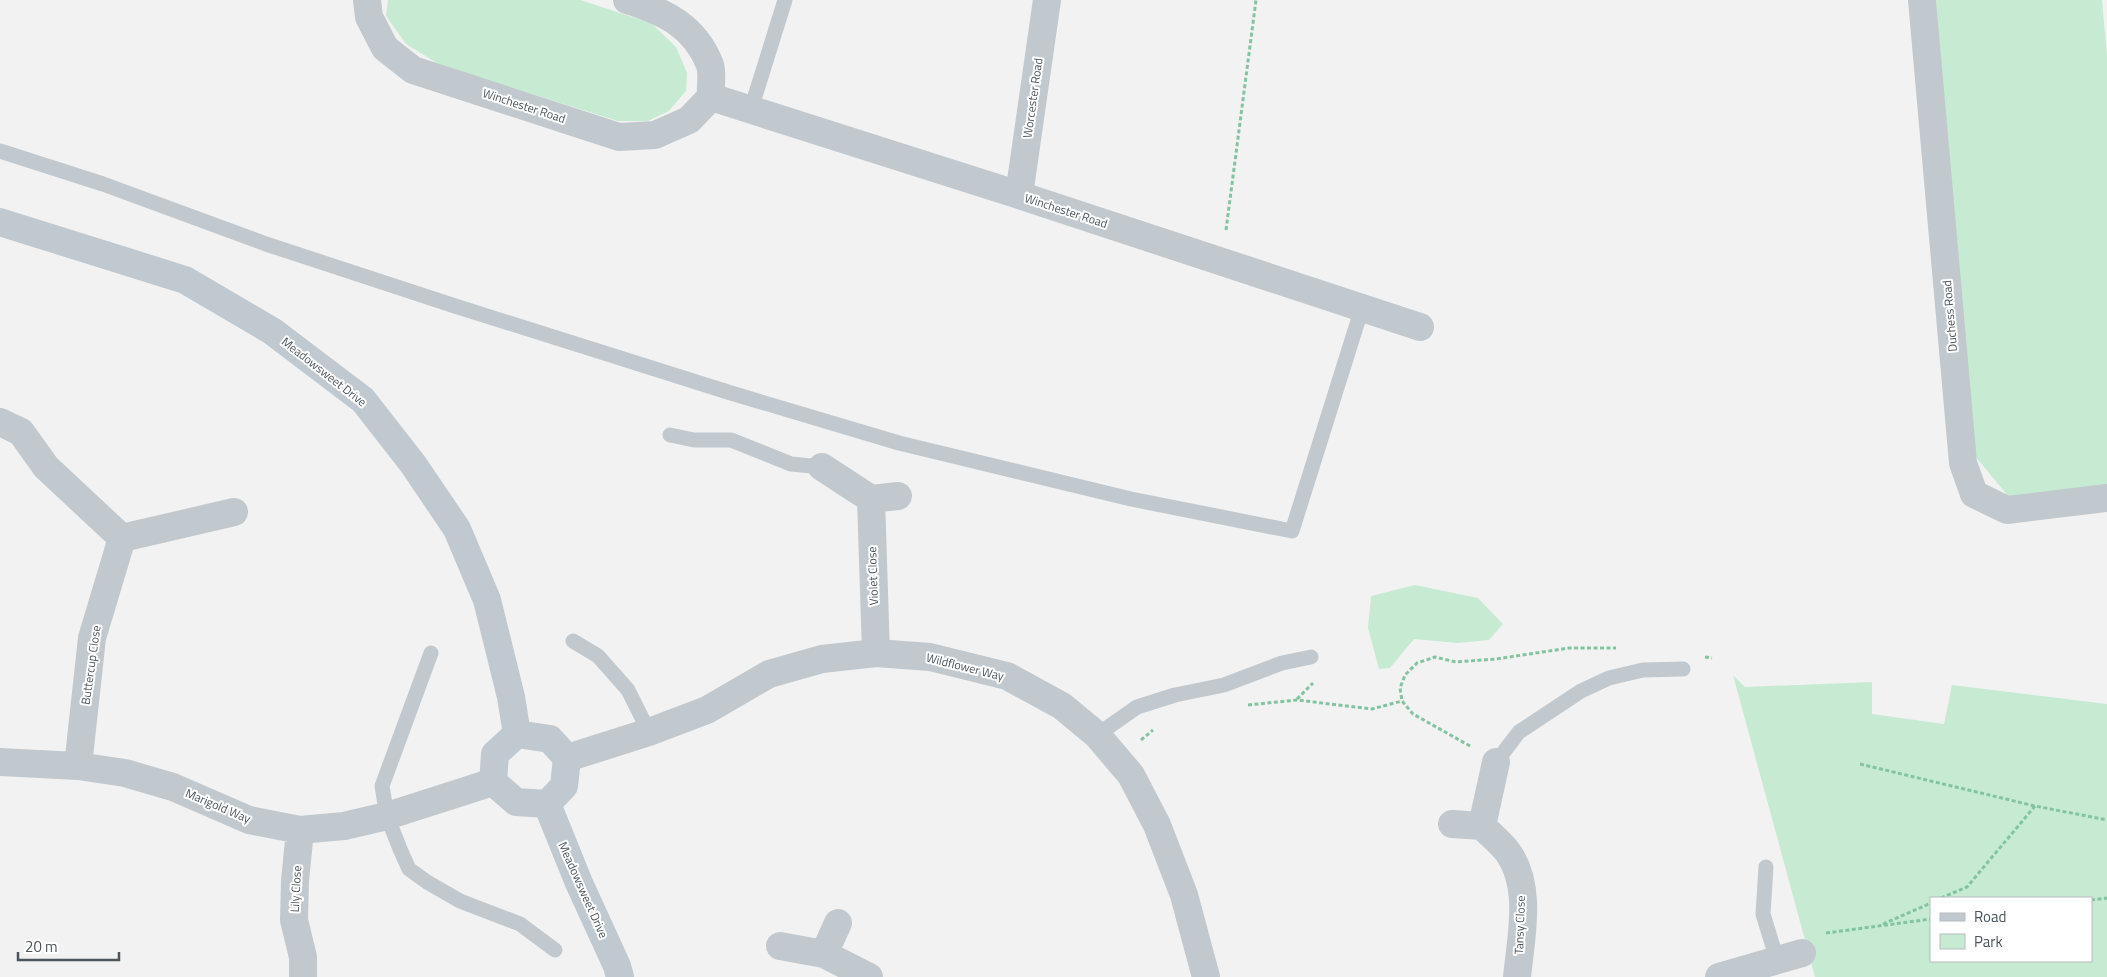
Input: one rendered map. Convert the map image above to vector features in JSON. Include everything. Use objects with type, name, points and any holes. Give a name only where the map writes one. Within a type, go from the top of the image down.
[{"type":"street","name":"Winchester Road","points":[[367,0],[369,17],[386,48],[413,70],[619,137],[655,135],[689,120],[710,97],[1420,327]]},
{"type":"street","points":[[627,0],[660,11],[691,32],[710,67],[710,97]]},
{"type":"street","name":"Worcester Road","points":[[1019,196],[1047,0]]},
{"type":"street","name":"Duchess Road","points":[[1922,0],[1963,463],[1974,494],[2007,510],[2107,498]]},
{"type":"street","name":"Meadowsweet Drive","points":[[0,222],[185,280],[272,331],[363,400],[414,464],[457,529],[487,600],[511,696],[517,734]]},
{"type":"street","points":[[0,422],[21,432],[46,467],[122,538],[234,512]]},
{"type":"street","points":[[822,467],[871,499],[898,496]]},
{"type":"street","name":"Violet Close","points":[[871,499],[876,654]]},
{"type":"street","name":"Buttercup Close","points":[[78,766],[92,638],[122,538]]},
{"type":"street","name":"Wildflower Way","points":[[567,758],[649,732],[707,710],[769,674],[822,658],[876,654],[930,657],[1007,676],[1062,706],[1097,735],[1131,775],[1157,825],[1184,895],[1206,977]]},
{"type":"street","points":[[517,734],[550,739],[567,758],[564,786],[547,804],[516,802],[492,782],[495,754],[517,734]]},
{"type":"street","name":"Marigold Way","points":[[0,762],[78,766],[125,773],[165,784],[249,820],[300,830],[344,826],[387,816],[492,782]]},
{"type":"street","points":[[1452,824],[1482,826],[1496,762]]},
{"type":"street","name":"Meadowsweet Drive","points":[[547,804],[579,883],[617,966],[620,977]]},
{"type":"street","name":"Tansy Close","points":[[1482,826],[1507,852],[1521,877],[1523,910],[1518,977]]},
{"type":"street","name":"Lily Close","points":[[300,830],[295,882],[294,920],[303,956],[303,977]]},
{"type":"street","points":[[824,954],[838,923]]},
{"type":"street","points":[[780,946],[824,954],[869,977]]},
{"type":"street","points":[[1719,977],[1790,957]]},
{"type":"lane","points":[[751,109],[785,0]]},
{"type":"lane","points":[[0,151],[103,184],[266,244],[455,306],[731,393],[898,443],[1131,499],[1292,531],[1362,308]]},
{"type":"lane","points":[[670,435],[694,440],[731,440],[791,464],[822,467]]},
{"type":"lane","points":[[573,641],[598,656],[628,690],[649,732]]},
{"type":"lane","points":[[431,653],[382,786],[387,816],[409,869],[460,901],[520,924],[555,950]]},
{"type":"lane","points":[[1097,735],[1137,707],[1175,695],[1224,685],[1282,663],[1311,657]]},
{"type":"lane","points":[[1496,762],[1520,732],[1580,691],[1609,678],[1642,670],[1683,669]]},
{"type":"lane","points":[[1766,867],[1763,914],[1790,957]]},
{"type":"path","points":[[1221,262],[1256,0]]},
{"type":"path","points":[[1496,762],[1412,714],[1402,701],[1400,688],[1405,675],[1417,662],[1435,657],[1456,662],[1496,659],[1569,648],[1625,648]]},
{"type":"path","points":[[1696,656],[1712,658]]},
{"type":"path","points":[[1241,706],[1297,700],[1372,709],[1402,701]]},
{"type":"path","points":[[1116,758],[1156,728]]},
{"type":"path","points":[[1860,764],[2036,806],[2107,820]]},
{"type":"path","points":[[1943,897],[1967,886],[2036,806]]},
{"type":"path","points":[[2092,900],[2107,898]]},
{"type":"path","points":[[1880,926],[1930,903]]},
{"type":"path","points":[[1790,957],[1802,937],[1930,919]]},
{"type":"green space","points":[[388,0],[580,0],[651,23],[676,47],[687,73],[686,91],[669,111],[648,121],[618,121],[440,65],[406,44],[386,16]]},
{"type":"green space","points":[[1936,0],[2102,0],[2107,56],[2107,489],[2009,497],[1974,455]]},
{"type":"green space","points":[[1415,585],[1478,598],[1503,624],[1489,640],[1458,643],[1414,639],[1390,668],[1379,669],[1368,628],[1371,596]]},
{"type":"green space","points":[[1733,675],[1745,687],[1872,682],[1872,714],[1944,724],[1952,685],[2107,704],[2107,977],[1815,977]]}]
